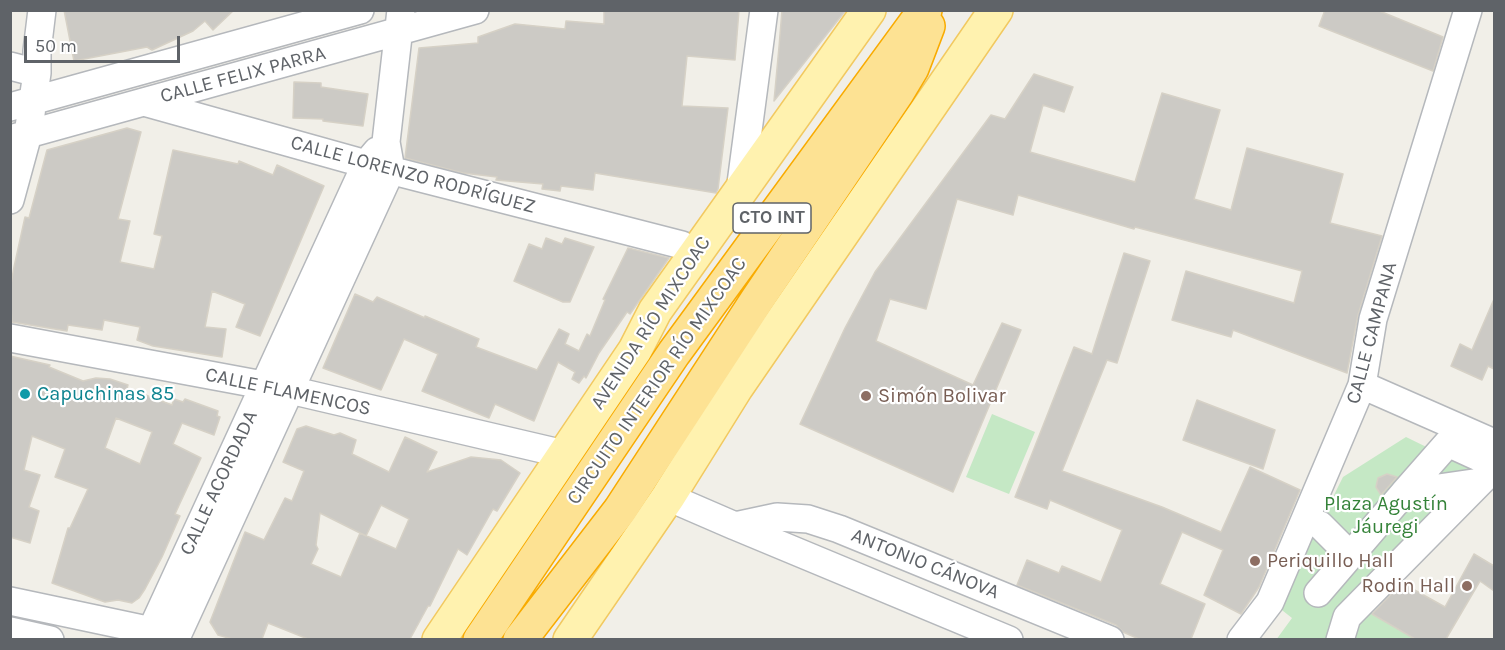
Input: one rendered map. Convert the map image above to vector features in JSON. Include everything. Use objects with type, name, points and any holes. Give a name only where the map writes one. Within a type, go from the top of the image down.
[{"type":"highway","name":"CIRCUITO INTERIOR RÍO MIXCOAC","points":[[480,639],[622,429],[746,252],[925,10]]},
{"type":"highway","points":[[520,639],[620,510],[757,300],[897,93],[919,51],[933,10]]},
{"type":"main road","name":"AVENIDA RÍO MIXCOAC","points":[[439,639],[636,350],[655,311],[869,10]]},
{"type":"main road","name":"CTO INT","points":[[570,639],[668,497],[736,388],[996,10]]},
{"type":"street","points":[[10,200],[19,137],[17,107],[42,10]]},
{"type":"street","name":"CALLE FELIX PARRA","points":[[17,107],[360,10]]},
{"type":"street","name":"CALLE FELIX PARRA","points":[[19,137],[144,102],[400,21],[475,10]]},
{"type":"street","points":[[740,191],[764,10]]},
{"type":"street","name":"CALLE CAMPANA","points":[[1241,639],[1270,602],[1362,385],[1373,319],[1468,10]]},
{"type":"street","points":[[378,167],[386,142],[400,21]]},
{"type":"street","name":"CALLE LORENZO RODRÍGUEZ","points":[[144,102],[378,167],[682,244]]},
{"type":"street","name":"CALLE ACORDADA","points":[[168,637],[277,388],[378,167]]},
{"type":"street","name":"CALLE FLAMENCOS","points":[[10,338],[277,388],[564,454]]},
{"type":"street","points":[[1362,385],[1494,443]]},
{"type":"street","points":[[1318,593],[1448,443],[1490,471]]},
{"type":"street","points":[[1286,565],[1318,593],[1343,628],[1490,471]]},
{"type":"street","points":[[1404,493],[1490,471]]},
{"type":"street","name":"ANTONIO CÁNOVA","points":[[668,497],[1009,639]]},
{"type":"street","name":"ANTONIO CÁNOVA","points":[[735,526],[777,517],[808,519],[839,529],[1110,639]]},
{"type":"street","points":[[1320,525],[1350,555]]},
{"type":"street","points":[[10,601],[168,637]]},
{"type":"street","points":[[10,631],[50,639]]},
{"type":"green space","points":[[992,414],[1035,432],[1009,494],[966,477]]},
{"type":"green space","name":"Plaza Agustín Jáuregi","points":[[1406,437],[1494,480],[1371,612],[1415,639],[1276,640],[1292,618],[1278,607],[1343,477]]},
{"type":"building","points":[[64,10],[234,10],[213,30],[205,21],[193,31],[152,50],[147,47],[74,61]]},
{"type":"building","points":[[604,10],[739,10],[735,60],[687,56],[682,106],[728,108],[716,193],[595,173],[593,190],[561,186],[560,191],[542,189],[543,184],[496,180],[497,177],[463,173],[405,158],[419,48],[478,43],[478,37],[515,24],[565,29],[566,21],[604,24]]},
{"type":"building","points":[[782,10],[846,10],[774,101],[779,47]]},
{"type":"building","points":[[1325,10],[1377,10],[1443,37],[1433,71],[1319,26]]},
{"type":"building","points":[[1034,74],[1073,87],[1064,112],[1043,105],[1030,152],[1135,182],[1162,93],[1220,110],[1194,199],[1231,210],[1247,148],[1343,174],[1330,223],[1382,236],[1358,315],[1347,373],[1233,330],[1231,337],[1172,320],[1186,271],[1294,303],[1302,271],[1135,227],[1134,229],[1018,195],[1013,215],[957,199],[926,309],[890,299],[876,341],[973,385],[1002,323],[1021,330],[953,492],[800,424],[845,328],[875,272],[991,115],[1005,119]]},
{"type":"building","points":[[294,82],[321,83],[321,87],[368,94],[363,126],[323,121],[323,119],[293,118]]},
{"type":"building","points":[[127,128],[141,132],[118,219],[130,221],[120,262],[154,269],[162,236],[154,234],[173,150],[238,164],[239,161],[273,175],[277,165],[324,186],[260,336],[236,327],[245,304],[212,291],[205,327],[226,329],[222,357],[153,346],[137,340],[140,327],[104,320],[102,330],[68,325],[67,331],[12,322],[10,290],[14,267],[25,217],[29,218],[47,150]]},
{"type":"building","points":[[546,238],[562,244],[565,238],[594,247],[570,302],[563,302],[514,281],[529,244],[542,249]]},
{"type":"building","points":[[628,248],[669,258],[630,314],[627,312],[599,353],[586,378],[584,376],[579,383],[572,379],[575,372],[558,362],[534,421],[495,404],[489,418],[422,391],[438,354],[404,339],[381,390],[323,368],[355,294],[373,302],[377,297],[425,318],[425,316],[479,339],[476,347],[537,370],[559,329],[569,334],[565,344],[579,351],[587,334],[590,336],[605,300],[603,299]]},
{"type":"building","points":[[1124,253],[1150,261],[1117,363],[1107,360],[1062,471],[1162,507],[1221,532],[1250,467],[1300,490],[1259,587],[1241,614],[1204,595],[1223,550],[1182,532],[1160,584],[1205,604],[1191,639],[1139,639],[1123,632],[1116,625],[1017,585],[1027,560],[1059,573],[1062,566],[1101,582],[1122,530],[1050,500],[1047,509],[1015,497],[1074,347],[1092,354]]},
{"type":"building","points":[[1494,299],[1494,369],[1488,366],[1482,380],[1451,366],[1460,344],[1472,350]]},
{"type":"building","points":[[10,356],[50,365],[49,367],[83,381],[96,378],[110,379],[172,405],[174,399],[183,402],[185,399],[218,411],[217,416],[220,417],[214,435],[182,423],[173,444],[201,458],[175,514],[180,516],[162,557],[145,589],[132,603],[118,600],[105,602],[52,583],[68,528],[88,489],[55,477],[65,449],[32,436],[24,470],[40,475],[29,507],[39,511],[30,543],[10,537]],"holes":[[[116,418],[152,432],[140,464],[105,448]]]},
{"type":"building","points":[[1197,400],[1275,430],[1263,469],[1183,440]]},
{"type":"building","points":[[306,426],[334,435],[340,433],[356,440],[352,454],[389,472],[405,437],[437,452],[427,472],[471,457],[501,460],[520,473],[497,511],[493,509],[467,555],[458,549],[430,606],[410,639],[308,639],[268,623],[262,639],[232,639],[218,635],[210,622],[245,532],[264,540],[285,498],[292,501],[304,471],[283,462],[297,429]],"holes":[[[381,505],[409,519],[396,549],[366,536]],[[320,513],[360,533],[341,577],[311,564],[318,549],[316,545]]]},
{"type":"building","points":[[1387,474],[1397,477],[1381,495],[1376,487],[1378,478]]},
{"type":"building","points":[[1474,554],[1494,566],[1494,591],[1480,581],[1446,639],[1415,639],[1372,614],[1402,583],[1445,607]]},
{"type":"place","name":"Capuchinas 85","points":[[25,394]]},
{"type":"place","name":"Simón Bolivar","points":[[866,396]]},
{"type":"place","name":"Periquillo Hall","points":[[1255,561]]},
{"type":"place","name":"Rodin Hall","points":[[1467,586]]}]
